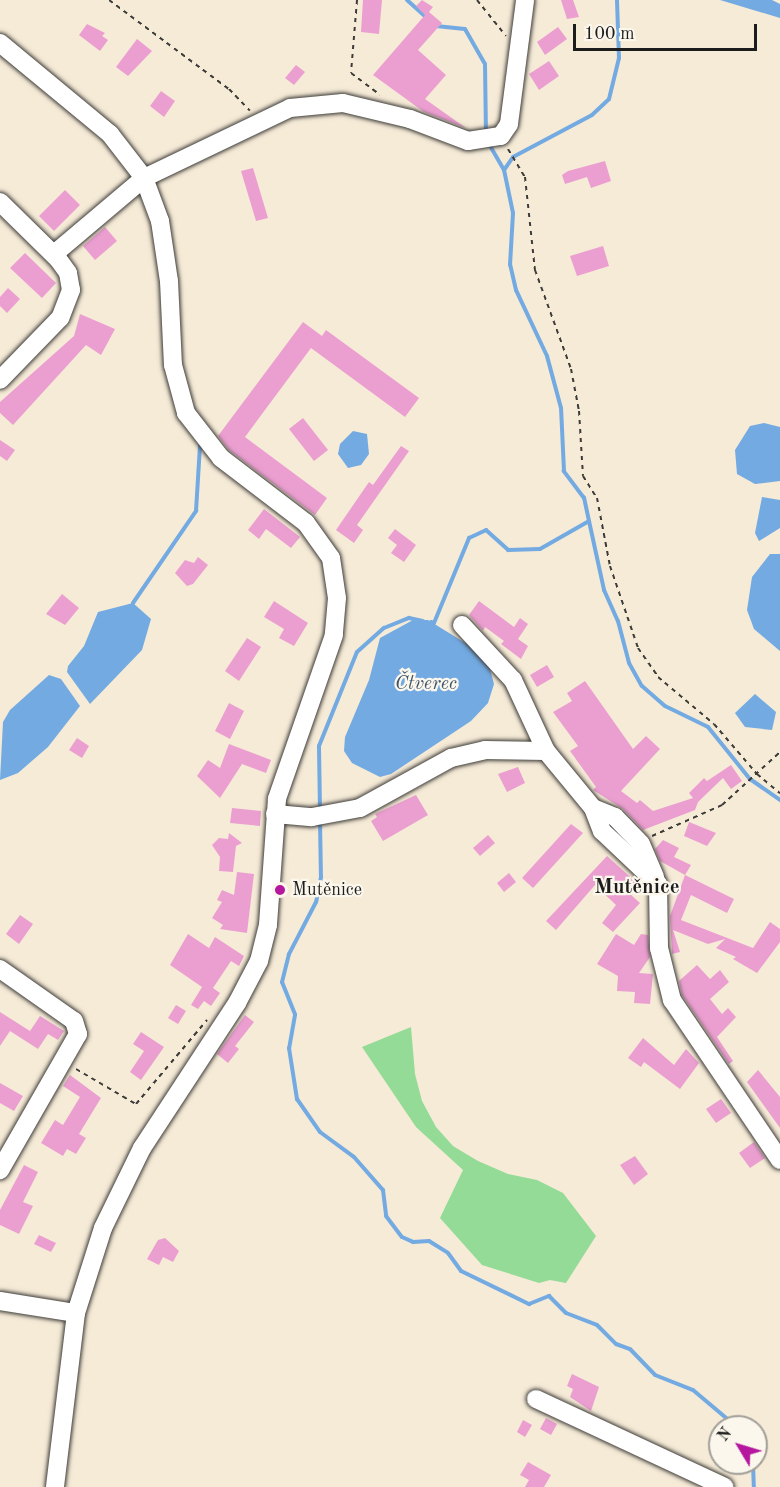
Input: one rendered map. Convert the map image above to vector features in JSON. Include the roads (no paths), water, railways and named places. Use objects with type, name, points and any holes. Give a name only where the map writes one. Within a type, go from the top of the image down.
[{"type":"street","points":[[54,254],[144,178],[290,108],[343,104],[410,119],[468,141],[501,136],[509,124],[525,0]]},
{"type":"street","points":[[0,43],[110,134],[144,178],[159,221],[169,281],[173,365],[186,413],[221,458],[306,523],[331,558],[337,598],[334,636],[286,764],[275,814],[268,926],[260,961],[121,1187],[96,1249],[76,1313],[55,1487]]},
{"type":"street","points":[[0,202],[54,254],[70,281],[68,306],[0,380]]},
{"type":"street","points":[[462,625],[513,681],[546,751],[593,808],[602,831],[658,884]]},
{"type":"street","points":[[275,814],[320,816],[360,808],[451,758],[485,750],[546,751]]},
{"type":"street","points":[[593,808],[615,818],[641,843],[658,884],[659,948],[672,1000],[780,1160]]},
{"type":"street","points":[[0,969],[74,1021],[78,1034],[0,1170]]},
{"type":"street","points":[[0,1301],[76,1313]]},
{"type":"street","points":[[536,1399],[725,1487]]},
{"type":"water","points":[[720,0],[772,0],[780,4],[780,18]]},
{"type":"water","points":[[764,423],[780,427],[780,481],[755,484],[737,474],[735,450],[750,426]]},
{"type":"water","points":[[353,431],[367,434],[369,454],[361,465],[348,468],[338,454],[340,444]]},
{"type":"water","points":[[762,497],[780,500],[780,528],[759,541],[755,533]]},
{"type":"water","points":[[770,554],[780,554],[780,651],[754,629],[747,610],[752,577]]},
{"type":"water","points":[[133,603],[151,619],[142,650],[90,704],[67,672],[68,666],[84,646],[98,612]]},
{"type":"water","name":"Čtverec","points":[[413,620],[428,620],[467,644],[489,665],[494,684],[488,703],[471,721],[391,774],[380,777],[352,763],[344,751],[345,737],[369,680],[380,638]]},
{"type":"water","points":[[49,675],[61,679],[80,706],[48,747],[18,773],[0,780],[3,722],[10,710]]},
{"type":"water","points":[[755,694],[776,712],[772,730],[745,727],[735,713]]},
{"type":"waterway","points":[[407,0],[428,19]]},
{"type":"waterway","points":[[504,170],[513,157],[592,115],[609,99],[619,58],[617,0]]},
{"type":"waterway","points":[[436,26],[465,29],[485,64],[486,134]]},
{"type":"waterway","points":[[431,622],[434,623],[469,538],[486,530],[508,550],[540,549],[589,521],[584,498],[564,471],[561,408],[547,356],[516,290],[510,265],[513,213],[504,170],[489,144]]},
{"type":"waterway","points":[[133,603],[196,511],[200,446]]},
{"type":"waterway","points":[[589,521],[604,590],[618,621],[629,663],[642,686],[665,706],[708,727],[750,779],[780,800]]},
{"type":"waterway","points":[[320,811],[319,746],[357,652],[384,628],[409,618],[423,621]]},
{"type":"waterway","points":[[320,822],[321,877],[316,902],[289,954],[282,982],[295,1015],[289,1048],[297,1099],[320,1132],[354,1157],[383,1190],[386,1216],[402,1237],[413,1242],[429,1241],[448,1253],[461,1271],[529,1304],[549,1296],[566,1313],[597,1325],[616,1344],[630,1349],[655,1375],[693,1390],[723,1415]]},
{"type":"waterway","points":[[754,1475],[754,1487]]},
{"type":"place","name":"Mutěnice","points":[[280,890]]},
{"type":"district","name":"Mutěnice","points":[[637,888]]}]
